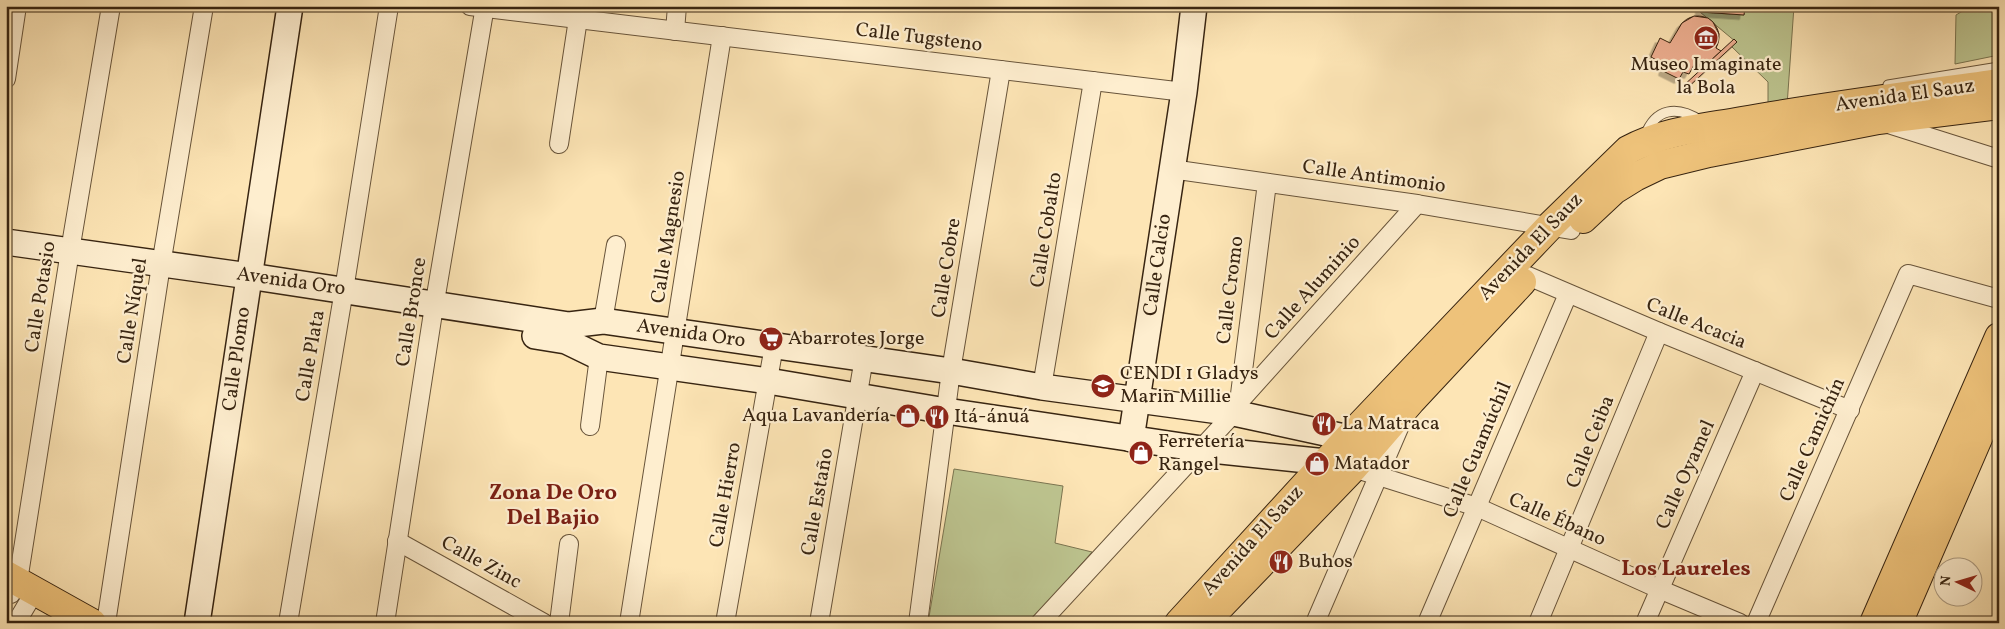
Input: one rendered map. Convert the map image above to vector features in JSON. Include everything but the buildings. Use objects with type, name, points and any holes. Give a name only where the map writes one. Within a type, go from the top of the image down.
[{"type":"main road","name":"Calle Plomo","points":[[197,623],[290,6]]},
{"type":"main road","name":"Calle Calcio","points":[[1131,439],[1184,92],[1194,6]]},
{"type":"main road","name":"Avenida El Sauz","points":[[1204,623],[1353,468],[1362,440],[1560,228],[1628,150],[1643,142],[1674,133],[1830,106],[1999,83]]},
{"type":"main road","name":"Avenida El Sauz","points":[[1179,623],[1326,462],[1362,440],[1411,401],[1528,276],[1560,228],[1614,190],[1660,166],[1709,153],[1878,120],[1999,105]]},
{"type":"main road","name":"Avenida Oro","points":[[6,242],[69,258]]},
{"type":"main road","name":"Avenida Oro","points":[[6,255],[69,258],[248,282],[433,311],[569,325],[603,321],[951,371],[1042,387],[1138,400],[1236,408],[1362,440]]},
{"type":"main road","name":"Avenida Oro","points":[[433,311],[566,341],[599,357],[768,381],[946,411],[1131,439],[1202,449],[1326,462],[1353,468]]},
{"type":"main road","points":[[1874,623],[1999,337]]},
{"type":"main road","points":[[1898,623],[1999,390]]},
{"type":"main road","points":[[17,594],[65,623]]},
{"type":"main road","points":[[17,594],[92,623]]},
{"type":"street","points":[[6,79],[17,6]]},
{"type":"street","name":"Calle Potasio","points":[[17,594],[69,258],[111,6]]},
{"type":"street","name":"Calle Níquel","points":[[106,623],[160,271],[204,6]]},
{"type":"street","name":"Calle Plata","points":[[288,623],[343,297],[389,6]]},
{"type":"street","points":[[675,31],[677,6]]},
{"type":"street","name":"Calle Tugsteno","points":[[480,7],[1184,92]]},
{"type":"street","name":"Calle Bronce","points":[[385,623],[480,7]]},
{"type":"street","points":[[559,144],[578,19]]},
{"type":"street","name":"Calle Magnesio","points":[[629,623],[722,36]]},
{"type":"street","name":"Calle Cobre","points":[[918,623],[951,371],[1001,70]]},
{"type":"street","name":"Calle Cobalto","points":[[1042,387],[1093,81]]},
{"type":"street","points":[[1830,106],[1999,159]]},
{"type":"street","name":"Calle Antimonio","points":[[1171,169],[1417,204],[1560,228]]},
{"type":"street","name":"Calle Cromo","points":[[1236,408],[1267,183]]},
{"type":"street","name":"Calle Aluminio","points":[[1045,621],[1202,449],[1417,204]]},
{"type":"street","points":[[603,321],[616,245]]},
{"type":"street","name":"Calle Camichín","points":[[1756,623],[1908,274],[1999,299]]},
{"type":"street","name":"Calle Acacia","points":[[1528,276],[1850,410]]},
{"type":"street","name":"Calle Guamúchil","points":[[1427,623],[1568,294]]},
{"type":"street","name":"Calle Ceiba","points":[[1538,623],[1659,332]]},
{"type":"street","name":"Calle Hierro","points":[[725,623],[774,346]]},
{"type":"street","points":[[590,426],[599,357]]},
{"type":"street","name":"Calle Estaño","points":[[819,623],[864,358]]},
{"type":"street","name":"Calle Oyamel","points":[[1645,623],[1755,371]]},
{"type":"street","points":[[1315,623],[1411,401]]},
{"type":"street","name":"Calle Ébano","points":[[1353,468],[1380,475],[1476,508],[1659,590],[1740,623]]},
{"type":"street","name":"Calle Zinc","points":[[397,541],[544,623]]},
{"type":"street","points":[[558,623],[569,544]]},
{"type":"lane","points":[[1878,86],[1999,66]]},
{"type":"green space","points":[[1745,6],[1794,6],[1787,106],[1768,109],[1768,82],[1731,46],[1736,42],[1700,12],[1744,15]]},
{"type":"green space","points":[[1971,6],[1999,6],[1999,55],[1955,64],[1956,15]]},
{"type":"green space","points":[[954,469],[1063,486],[1055,543],[1092,552],[1029,623],[928,623]]},
{"type":"place","name":"Museo Imaginate la Bola","points":[[1706,38]]},
{"type":"place","name":"Abarrotes Jorge","points":[[771,339]]},
{"type":"place","name":"CENDI 1 Gladys Marin Millie","points":[[1103,386]]},
{"type":"place","name":"Aqua Lavandería","points":[[908,416]]},
{"type":"place","name":"Itá-ánuá","points":[[937,417]]},
{"type":"place","name":"La Matraca","points":[[1324,424]]},
{"type":"place","name":"Ferretería Rangel","points":[[1141,453]]},
{"type":"place","name":"Matador","points":[[1317,464]]},
{"type":"place","name":"Buhos","points":[[1281,562]]},
{"type":"district","name":"Zona De Oro Del Bajio","points":[[553,506]]},
{"type":"district","name":"Los Laureles","points":[[1686,569]]}]
